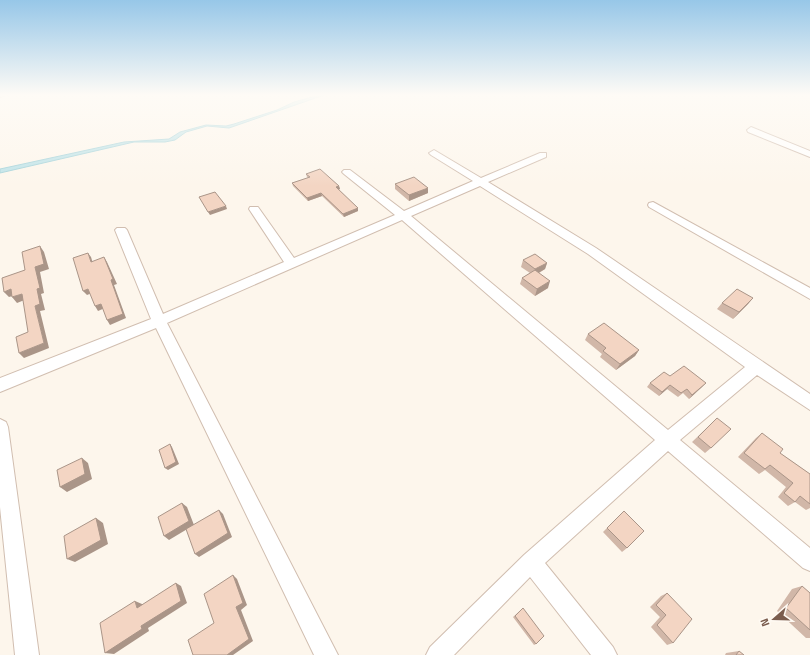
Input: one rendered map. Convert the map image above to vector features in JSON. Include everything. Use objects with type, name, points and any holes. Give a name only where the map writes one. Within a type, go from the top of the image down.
[{"type":"street","points":[[751,130],[810,154]]},
{"type":"street","points":[[434,153],[480,183],[592,251],[756,367],[810,403]]},
{"type":"street","points":[[0,385],[159,321],[543,156]]},
{"type":"street","points":[[347,172],[404,216],[810,561]]},
{"type":"street","points":[[653,205],[810,294]]},
{"type":"street","points":[[254,209],[292,264]]},
{"type":"street","points":[[121,230],[159,321],[326,655]]},
{"type":"street","points":[[438,655],[531,562],[668,440],[756,367]]},
{"type":"street","points":[[0,427],[26,655]]},
{"type":"street","points":[[531,562],[605,655]]},
{"type":"water","points":[[206,125],[226,126],[239,125],[229,128],[207,126],[186,132],[175,140],[165,142],[134,142],[0,173],[0,169],[124,142],[169,139],[180,132]]},
{"type":"building","points":[[320,169],[339,186],[336,187],[358,208],[343,214],[321,193],[307,198],[292,183],[310,177],[306,174]]},
{"type":"building","points":[[414,177],[428,188],[409,195],[395,184]]},
{"type":"building","points":[[215,192],[226,206],[208,212],[199,197]]},
{"type":"building","points":[[40,246],[44,264],[35,267],[40,288],[37,289],[40,304],[35,306],[44,343],[19,353],[16,337],[28,332],[22,294],[12,297],[11,289],[4,292],[2,278],[25,270],[22,252]]},
{"type":"building","points":[[88,253],[91,262],[104,257],[113,279],[111,280],[123,314],[107,320],[101,304],[95,306],[88,289],[83,291],[73,258]]},
{"type":"building","points":[[535,254],[547,263],[535,269],[523,260]]},
{"type":"building","points":[[535,270],[550,281],[537,289],[522,278]]},
{"type":"building","points":[[737,289],[753,298],[739,312],[722,303]]},
{"type":"building","points":[[604,323],[639,350],[620,364],[603,351],[606,348],[588,334]]},
{"type":"building","points":[[684,366],[706,383],[692,395],[687,389],[681,393],[670,385],[662,392],[650,383],[664,372],[670,376]]},
{"type":"building","points":[[717,418],[731,429],[711,448],[698,437]]},
{"type":"building","points":[[762,433],[783,449],[780,453],[810,474],[810,504],[800,496],[795,502],[784,493],[793,483],[770,465],[765,469],[744,453]]},
{"type":"building","points":[[170,444],[176,462],[165,468],[159,450]]},
{"type":"building","points":[[82,458],[85,474],[60,487],[57,470]]},
{"type":"building","points":[[182,503],[189,521],[164,536],[158,517]]},
{"type":"building","points":[[219,510],[228,533],[195,554],[186,529]]},
{"type":"building","points":[[624,511],[644,531],[627,548],[607,528]]},
{"type":"building","points":[[96,518],[101,540],[67,559],[64,536]]},
{"type":"building","points":[[233,575],[243,603],[236,607],[249,639],[227,655],[193,655],[188,640],[214,623],[204,594]]},
{"type":"building","points":[[176,583],[181,601],[141,626],[142,629],[105,653],[100,623],[135,601],[137,608]]},
{"type":"building","points":[[802,586],[810,593],[810,630],[786,608]]},
{"type":"building","points":[[667,593],[692,619],[673,643],[657,625],[666,615],[656,605]]},
{"type":"building","points":[[523,608],[544,636],[536,644],[515,616]]},
{"type":"building","points":[[739,651],[744,655],[736,655]]}]
